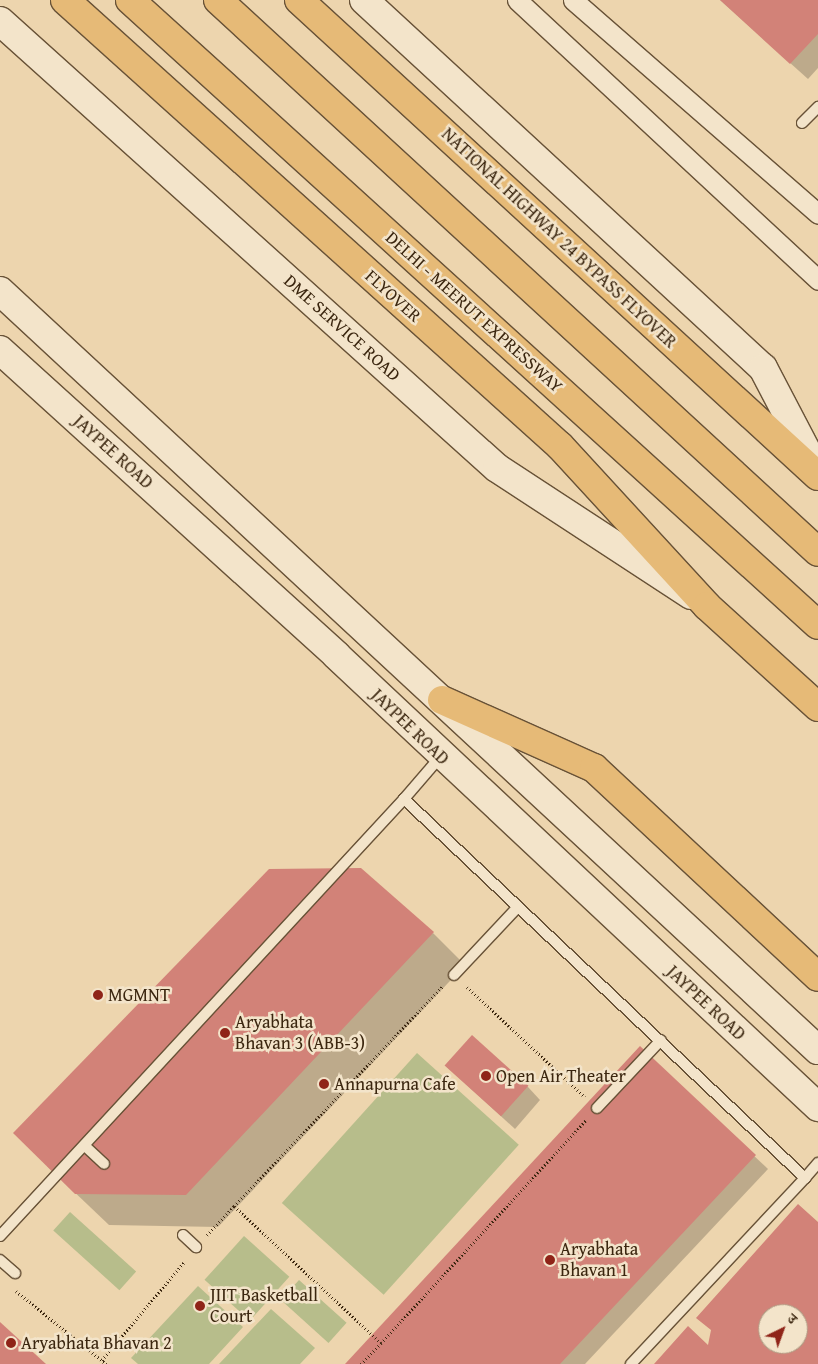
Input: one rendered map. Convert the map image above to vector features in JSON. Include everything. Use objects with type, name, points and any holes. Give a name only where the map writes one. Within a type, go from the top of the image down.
[{"type":"highway","name":"FLYOVER","points":[[65,0],[560,446],[706,606],[818,707]]},
{"type":"highway","name":"DELHI - MEERUT EXPRESSWAY","points":[[130,0],[818,625]]},
{"type":"highway","points":[[218,0],[818,552]]},
{"type":"highway","name":"NATIONAL HIGHWAY 24 BYPASS FLYOVER","points":[[299,0],[818,475]]},
{"type":"highway","points":[[442,700],[594,768],[818,978]]},
{"type":"street","points":[[364,0],[763,368],[818,475]]},
{"type":"street","points":[[517,0],[818,280]]},
{"type":"street","points":[[573,0],[818,214]]},
{"type":"street","name":"DME SERVICE ROAD","points":[[0,21],[497,468],[706,606]]},
{"type":"street","points":[[0,291],[818,1050]]},
{"type":"street","name":"JAYPEE ROAD","points":[[0,350],[336,656],[818,1107]]},
{"type":"street","points":[[336,656],[362,626]]},
{"type":"lane","points":[[802,123],[818,107]]},
{"type":"lane","points":[[0,1236],[404,799],[441,756]]},
{"type":"lane","points":[[404,799],[517,908],[661,1040],[805,1178]]},
{"type":"lane","points":[[454,975],[517,908]]},
{"type":"lane","points":[[597,1108],[661,1040]]},
{"type":"lane","points":[[84,1146],[104,1164]]},
{"type":"lane","points":[[631,1364],[818,1163]]},
{"type":"lane","points":[[183,1235],[196,1248]]},
{"type":"lane","points":[[0,1260],[15,1273]]},
{"type":"path","points":[[102,1360],[196,1248],[234,1206],[454,975],[597,1108],[361,1364]]},
{"type":"path","points":[[234,1206],[381,1343]]},
{"type":"path","points":[[7,1284],[106,1364]]},
{"type":"green space","points":[[417,1053],[519,1145],[384,1295],[282,1203]]},
{"type":"green space","points":[[70,1212],[136,1272],[119,1290],[53,1231]]},
{"type":"green space","points":[[244,1236],[289,1277],[250,1321],[205,1280]]},
{"type":"green space","points":[[299,1280],[347,1323],[328,1343],[281,1300]]},
{"type":"green space","name":"JIIT Basketball Court","points":[[198,1286],[243,1327],[209,1364],[138,1364],[131,1358]]},
{"type":"green space","points":[[271,1309],[315,1348],[300,1364],[219,1364]]},
{"type":"building","points":[[720,0],[818,0],[818,34],[790,64]]},
{"type":"building","name":"Aryabhata Bhavan 3 (ABB-3)","points":[[361,868],[434,932],[186,1195],[75,1194],[13,1133],[269,869]]},
{"type":"building","name":"Open Air Theater","points":[[472,1035],[528,1086],[501,1116],[445,1065]]},
{"type":"building","name":"Aryabhata Bhavan 1","points":[[640,1046],[756,1155],[560,1364],[345,1364]]},
{"type":"building","points":[[798,1204],[818,1222],[818,1364],[654,1364],[688,1326],[708,1345],[711,1330],[696,1318]]},
{"type":"building","name":"Aryabhata Bhavan 2","points":[[0,1322],[46,1364],[0,1364]]},
{"type":"place","name":"MGMNT","points":[[98,995]]},
{"type":"place","name":"Aryabhata Bhavan 3 (ABB-3)","points":[[225,1033]]},
{"type":"place","name":"Open Air Theater","points":[[486,1076]]},
{"type":"place","name":"Annapurna Cafe","points":[[324,1084]]},
{"type":"place","name":"Aryabhata Bhavan 1","points":[[550,1260]]},
{"type":"place","name":"JIIT Basketball Court","points":[[200,1306]]},
{"type":"place","name":"Aryabhata Bhavan 2","points":[[11,1343]]}]
